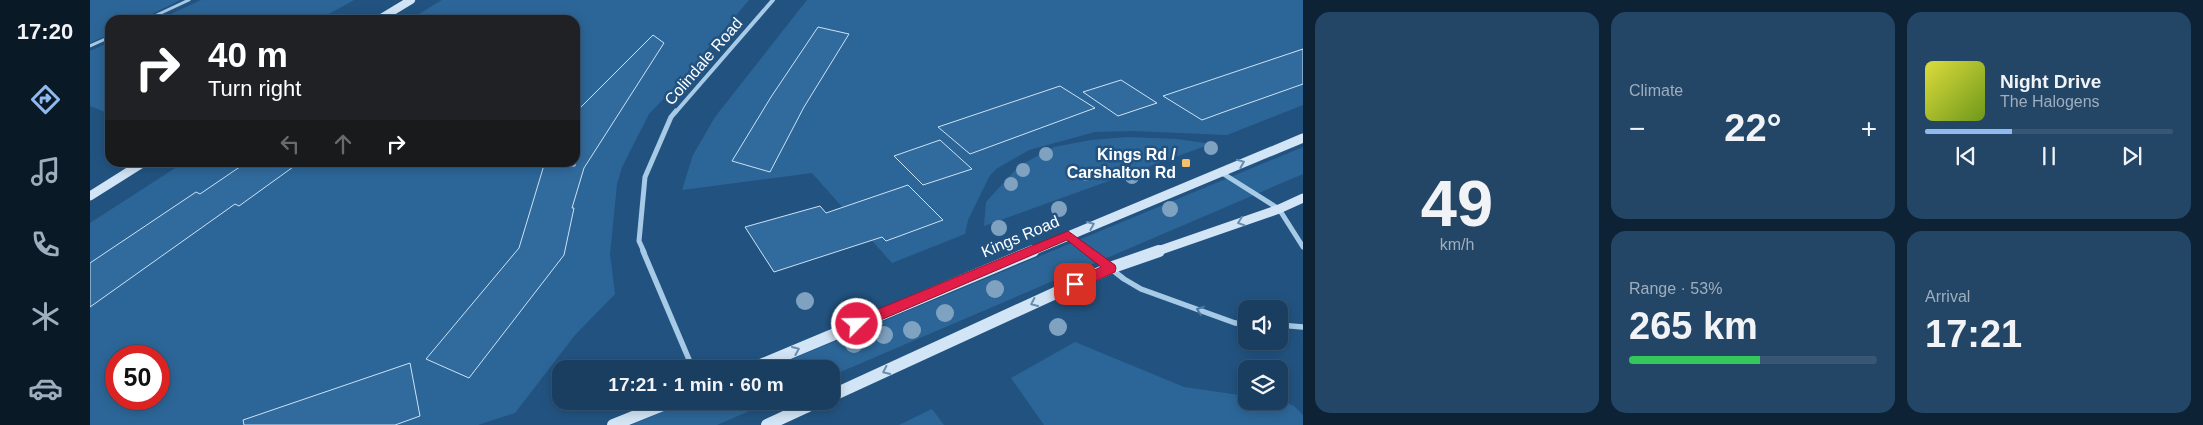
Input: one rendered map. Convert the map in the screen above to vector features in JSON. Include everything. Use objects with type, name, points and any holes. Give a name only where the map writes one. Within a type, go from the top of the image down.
[{"type":"main road","points":[[386,15],[411,0]]},
{"type":"main road","name":"Kings Road","points":[[772,360],[1303,138]]},
{"type":"main road","points":[[90,196],[136,167]]},
{"type":"main road","points":[[840,392],[1110,268],[1278,209],[1303,198]]},
{"type":"main road","points":[[613,425],[650,410]]},
{"type":"main road","points":[[767,425],[800,410]]},
{"type":"street","name":"Colindale Road","points":[[689,360],[639,241],[645,177],[671,117],[773,0]]},
{"type":"street","points":[[1220,172],[1278,209],[1303,246]]},
{"type":"street","points":[[1068,235],[1110,268],[1141,289],[1238,323]]},
{"type":"street","points":[[1288,326],[1303,327]]},
{"type":"lane","points":[[157,15],[189,0]]},
{"type":"lane","points":[[90,46],[105,39]]},
{"type":"shaded area","points":[[90,0],[180,0],[150,15],[105,15],[105,36],[90,43]]},
{"type":"shaded area","points":[[201,0],[354,0],[327,15],[169,15]]},
{"type":"shaded area","points":[[442,0],[749,0],[675,87],[649,114],[622,167],[617,184],[610,254],[615,294],[575,335],[556,360],[552,360],[552,365],[515,413],[478,425],[90,425],[90,223],[177,167],[580,167],[580,15],[417,15]]},
{"type":"shaded area","points":[[807,0],[1303,0],[1303,105],[1227,135],[1133,131],[1095,132],[1029,150],[996,169],[989,177],[968,220],[965,234],[892,263],[812,173],[682,190],[693,155],[715,117]]},
{"type":"shaded area","points":[[105,44],[105,112],[90,106],[90,51]]},
{"type":"shaded area","points":[[1128,137],[1177,139],[1211,144],[984,226],[986,202],[1019,166],[1054,147],[1091,140]]},
{"type":"shaded area","points":[[1303,147],[1303,174],[840,372],[840,360],[790,360]]},
{"type":"shaded area","points":[[1075,342],[1184,387],[1238,395],[1238,410],[1288,410],[1288,403],[1294,406],[1303,415],[1303,425],[1044,425],[1011,378]]},
{"type":"shaded area","points":[[932,409],[944,425],[899,425]]},
{"type":"shaded area","points":[[667,410],[752,410],[717,425],[631,425]]},
{"type":"building","points":[[818,27],[849,34],[804,107],[770,172],[732,161],[771,97]]},
{"type":"building","points":[[653,35],[664,43],[584,168],[572,208],[574,208],[564,255],[469,378],[426,359],[519,248],[543,167],[580,167],[580,108]]},
{"type":"building","points":[[1303,49],[1303,84],[1202,120],[1163,96]]},
{"type":"building","points":[[1121,80],[1157,103],[1118,116],[1083,92]]},
{"type":"building","points":[[1060,86],[1095,108],[970,154],[938,127]]},
{"type":"building","points":[[940,140],[972,169],[923,185],[894,156]]},
{"type":"building","points":[[240,167],[293,167],[239,206],[235,204],[90,307],[90,263],[196,192],[200,194]]},
{"type":"building","points":[[908,185],[943,220],[886,241],[882,237],[774,272],[745,227],[820,206],[826,213]]},
{"type":"building","points":[[410,363],[420,416],[395,425],[244,425],[243,420]]},
{"type":"place","name":"Kings Rd / Carshalton Rd","points":[[1186,163]]},
{"type":"route","points":[[857,324],[1068,235],[1110,268],[1075,284]]}]
